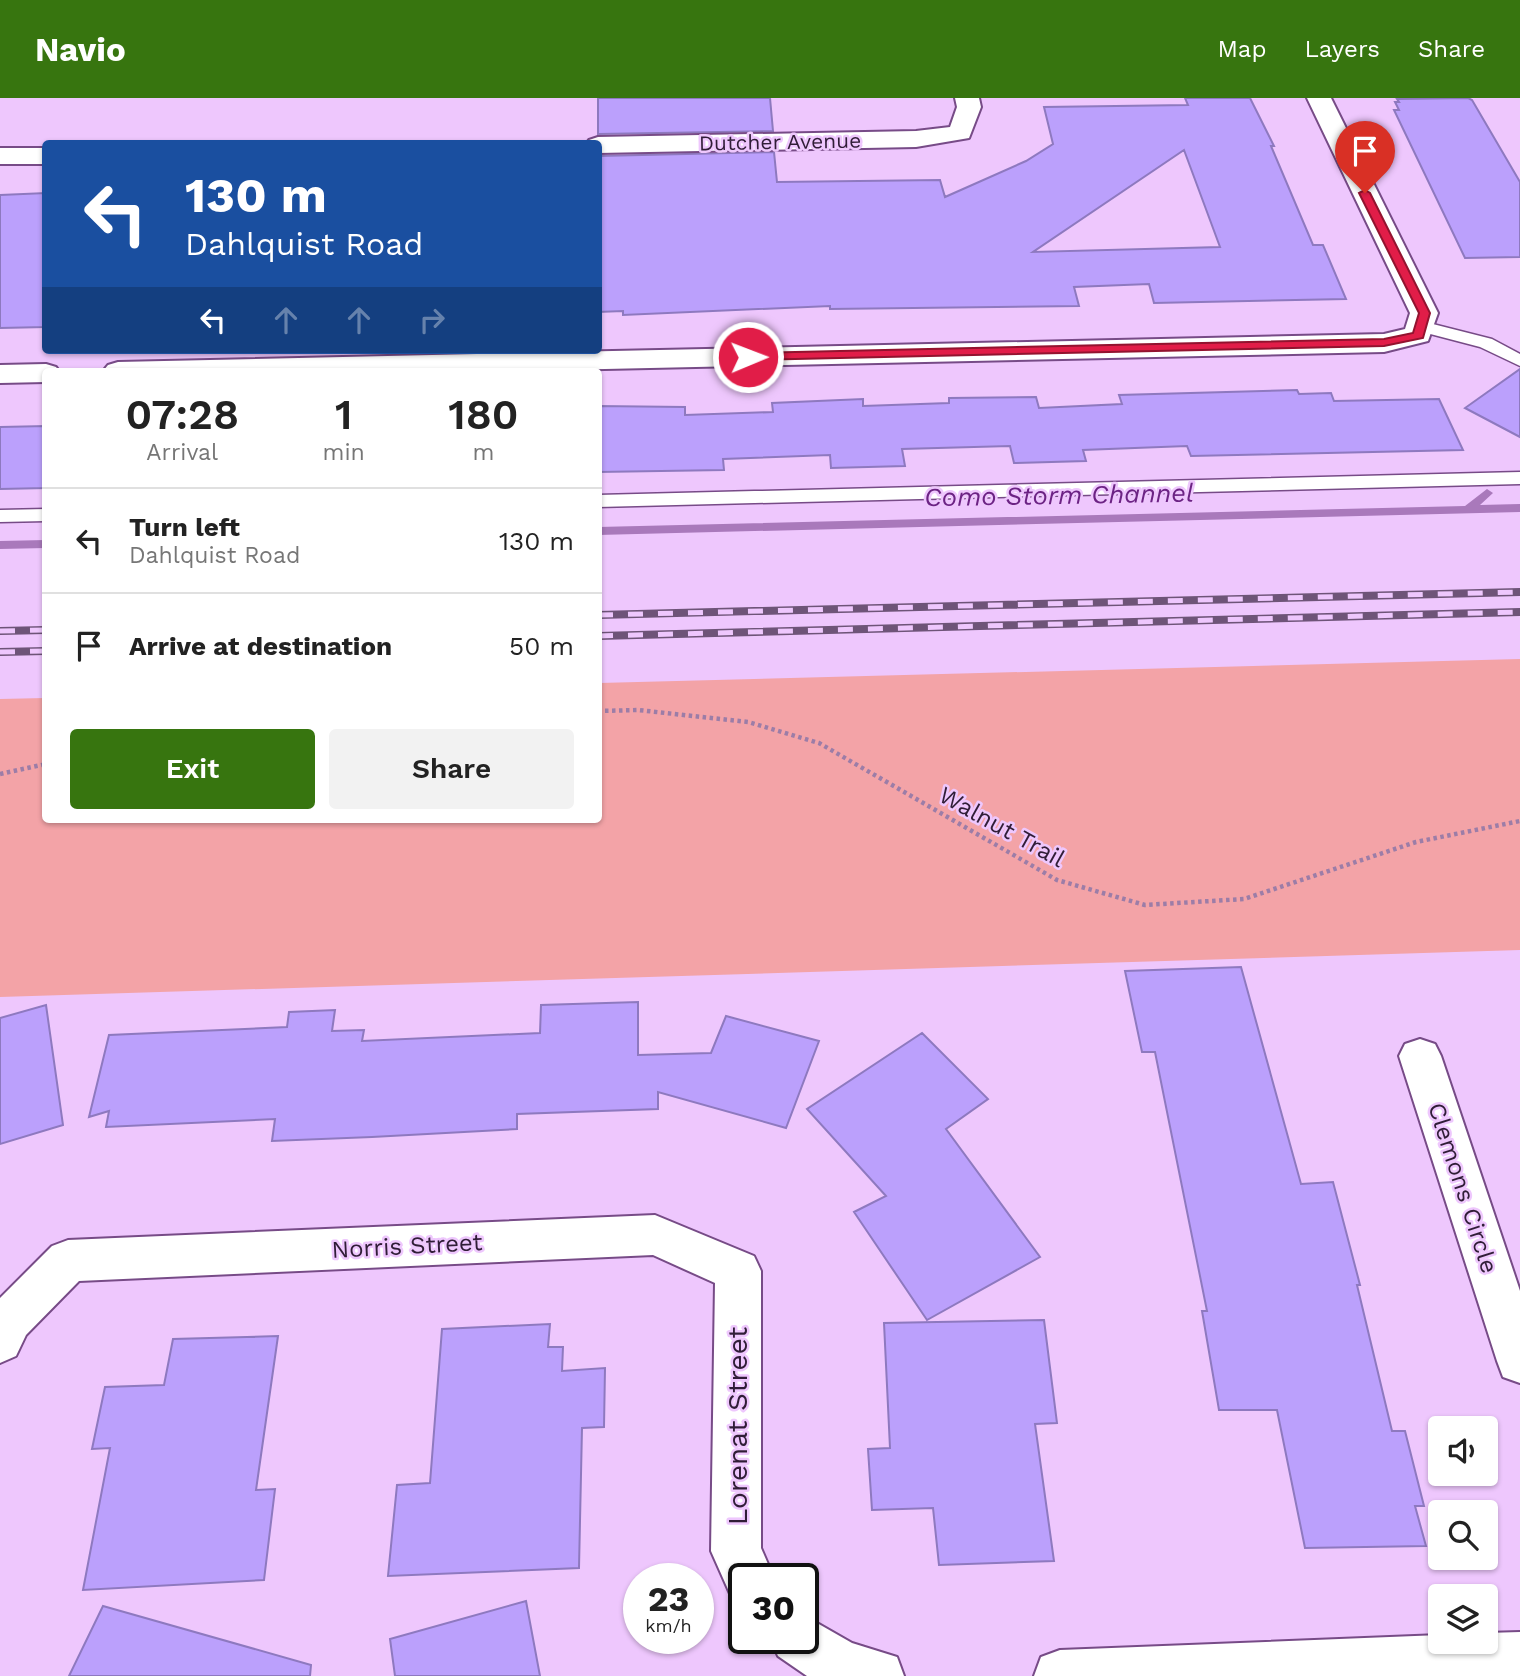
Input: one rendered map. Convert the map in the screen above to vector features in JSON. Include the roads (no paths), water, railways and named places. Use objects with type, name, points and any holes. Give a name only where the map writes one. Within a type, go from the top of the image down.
[{"type":"street","name":"Dutcher Avenue","points":[[602,145],[916,139],[960,133],[970,107],[968,98]]},
{"type":"street","points":[[254,368],[1384,343],[1420,331],[1424,313],[1319,98]]},
{"type":"street","points":[[0,156],[42,156]]},
{"type":"street","points":[[0,374],[42,373]]},
{"type":"street","name":"Clemons Circle","points":[[1420,1056],[1520,1361]]},
{"type":"street","name":"Norris Street","points":[[0,1341],[8,1321],[68,1261],[655,1235],[738,1271]]},
{"type":"street","name":"Lorenat Street","points":[[738,1271],[736,1551],[742,1563]]},
{"type":"street","points":[[819,1654],[864,1674]]},
{"type":"street","points":[[1060,1676],[1520,1658]]},
{"type":"lane","points":[[1420,331],[1486,343],[1520,360]]},
{"type":"lane","points":[[602,501],[1520,478]]},
{"type":"lane","points":[[0,516],[42,515]]},
{"type":"waterway","points":[[1468,509],[1487,493]]},
{"type":"waterway","name":"Como Storm Channel","points":[[602,531],[1520,508]]},
{"type":"waterway","name":"Como Storm Channel","points":[[0,545],[42,544]]},
{"type":"railway","points":[[602,615],[1520,592]]},
{"type":"railway","points":[[602,636],[1520,612]]},
{"type":"railway","points":[[0,631],[42,630]]},
{"type":"railway","points":[[0,652],[42,651]]}]
